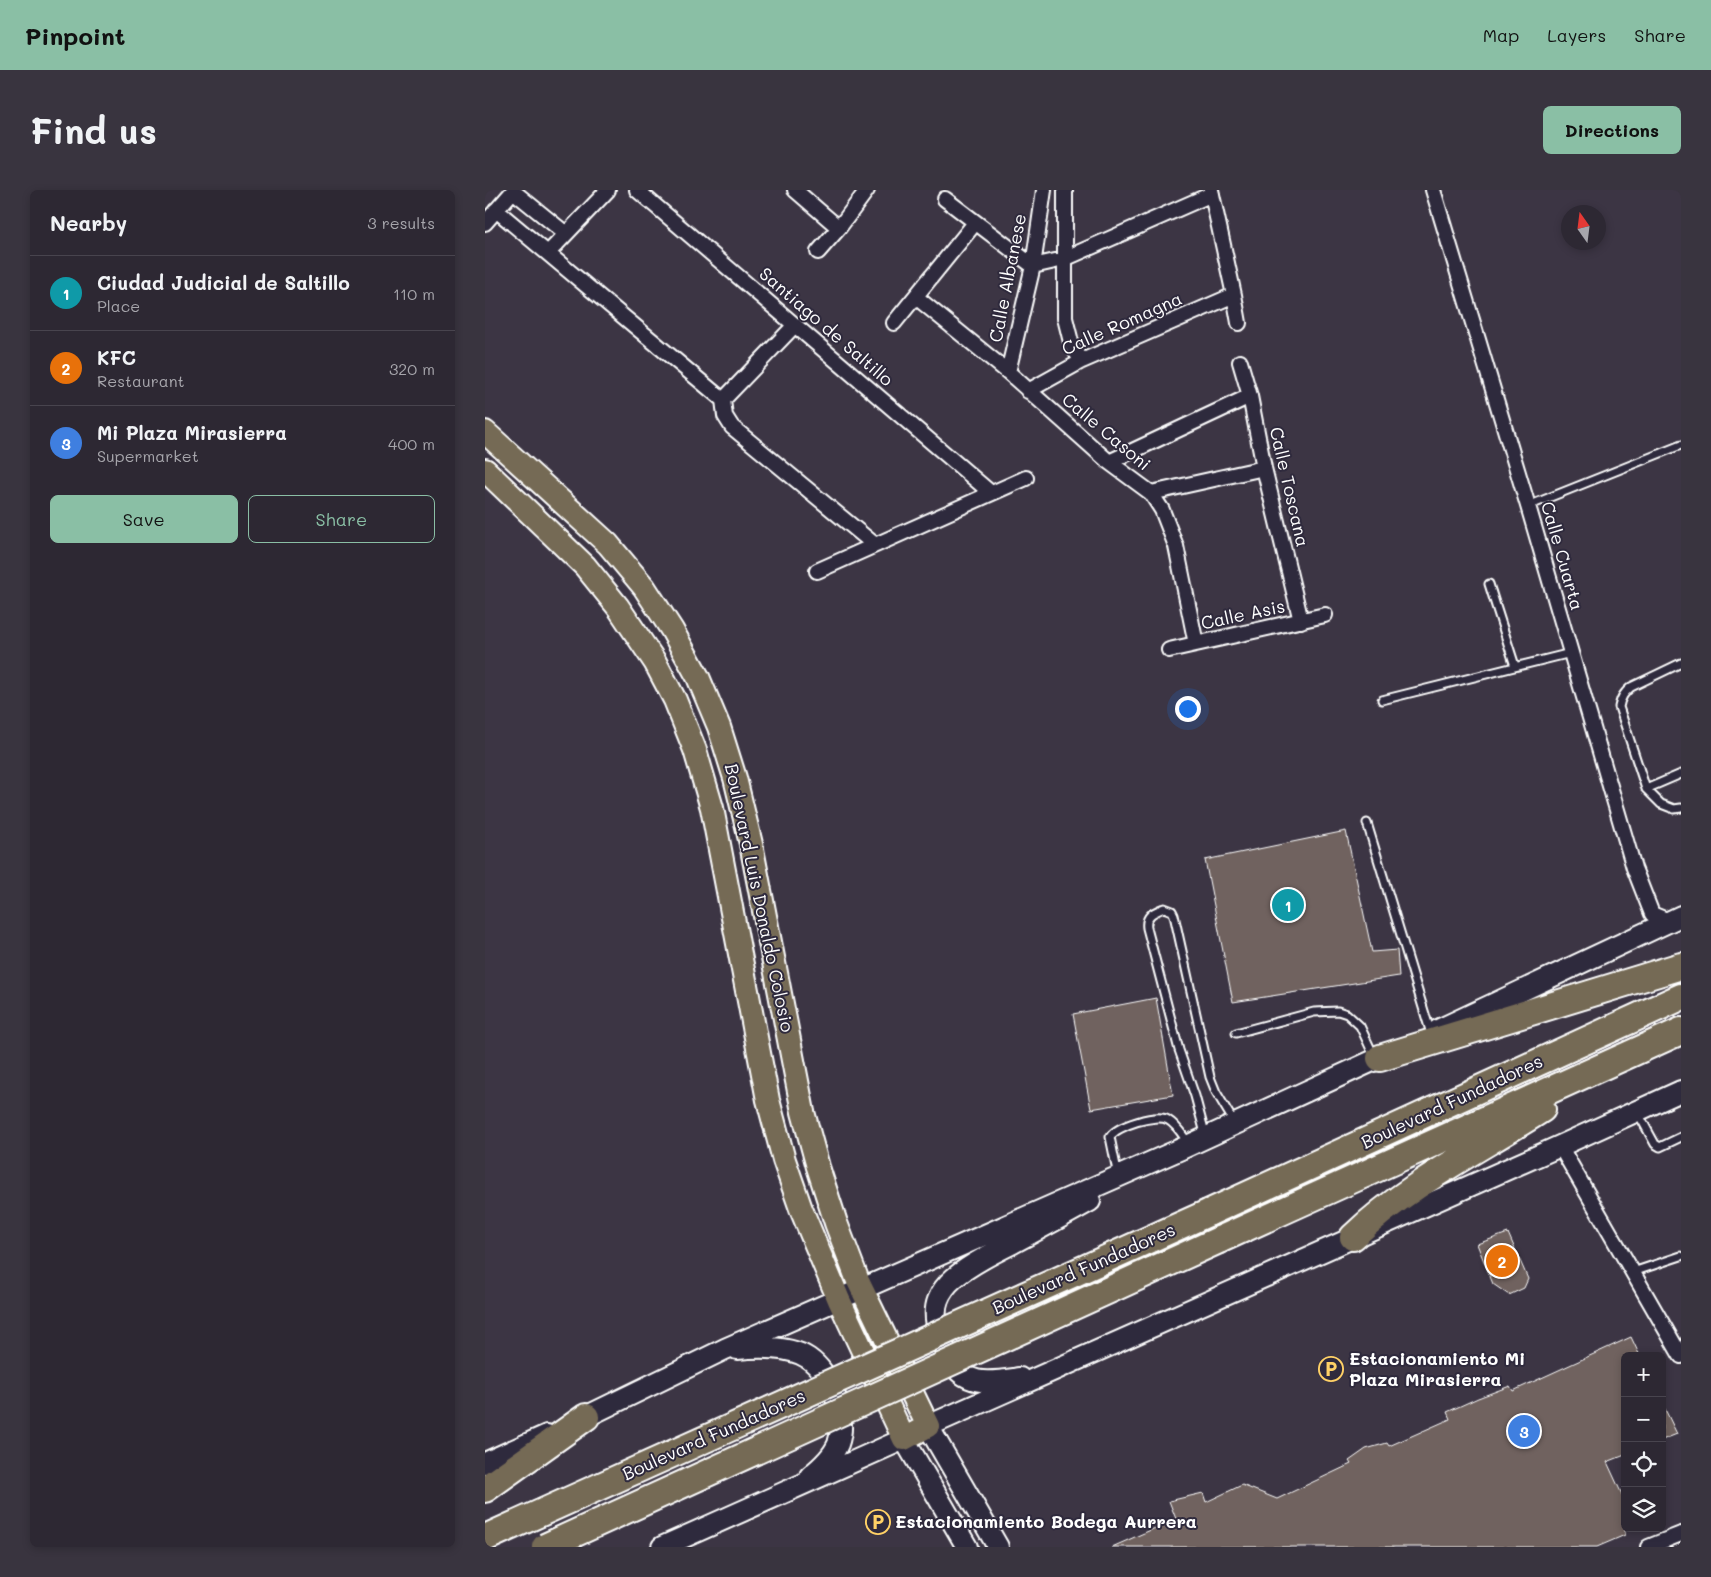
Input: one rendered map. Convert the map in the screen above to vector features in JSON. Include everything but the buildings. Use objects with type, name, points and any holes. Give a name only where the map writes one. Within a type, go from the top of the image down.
[{"type":"highway","points":[[1378,1059],[1681,966]]},
{"type":"highway","name":"Boulevard Fundadores","points":[[485,1538],[1208,1213],[1681,997]]},
{"type":"highway","name":"Boulevard Fundadores","points":[[545,1547],[1681,1031]]},
{"type":"highway","points":[[1353,1237],[1386,1207],[1431,1176],[1620,1059]]},
{"type":"highway","points":[[485,1489],[586,1417]]},
{"type":"main road","name":"Boulevard Luis Donaldo Colosio","points":[[485,432],[608,544],[644,587],[672,630],[698,677],[719,727],[735,778],[751,844],[805,1122],[818,1167],[836,1223],[861,1289],[928,1426]]},
{"type":"main road","name":"Boulevard Luis Donaldo Colosio","points":[[485,470],[585,566],[618,607],[650,654],[675,700],[695,750],[712,808],[773,1124],[784,1160],[801,1209],[839,1300],[904,1439]]},
{"type":"main road","points":[[485,1463],[586,1417],[725,1349],[1236,1124],[1675,919]]},
{"type":"main road","points":[[662,1547],[904,1439],[928,1426],[1042,1374],[1560,1146],[1681,1090]]},
{"type":"main road","points":[[1042,1374],[982,1381],[970,1379],[962,1375],[954,1367],[946,1353],[936,1321],[935,1311],[940,1296],[953,1279],[985,1257],[1129,1180],[1192,1143]]},
{"type":"main road","points":[[725,1349],[776,1348],[799,1354],[808,1358],[833,1390],[840,1411],[841,1428],[838,1444],[821,1466],[797,1486]]},
{"type":"main road","points":[[928,1426],[999,1547]]},
{"type":"main road","points":[[904,1439],[967,1547]]},
{"type":"street","points":[[485,223],[513,190],[566,234]]},
{"type":"street","points":[[548,253],[608,190]]},
{"type":"street","name":"Santiago de Saltillo","points":[[637,190],[991,493]]},
{"type":"street","points":[[795,190],[839,228]]},
{"type":"street","points":[[818,252],[839,228],[867,190]]},
{"type":"street","name":"Calle Albanese","points":[[1008,372],[1033,266],[1043,190]]},
{"type":"street","points":[[1065,190],[1065,318],[1071,346],[1081,361]]},
{"type":"street","name":"Calle Cuarta","points":[[1433,190],[1643,894],[1652,914],[1675,919]]},
{"type":"street","points":[[945,199],[1033,266],[1065,259],[1211,192],[1239,323]]},
{"type":"street","points":[[496,210],[723,400],[725,416],[732,427],[875,545]]},
{"type":"street","points":[[894,323],[975,223]]},
{"type":"street","name":"Calle Romagna","points":[[1028,391],[1081,361],[1234,295]]},
{"type":"street","name":"Calle Casoni","points":[[916,297],[1008,372],[1109,462],[1151,493],[1162,510],[1176,546],[1196,644]]},
{"type":"street","points":[[723,400],[795,325]]},
{"type":"street","name":"Calle Toscana","points":[[1240,362],[1250,396],[1264,468],[1301,621]]},
{"type":"street","points":[[1109,462],[1250,396]]},
{"type":"street","points":[[1151,493],[1264,468]]},
{"type":"street","points":[[817,571],[1026,478]]},
{"type":"street","name":"Calle Asis","points":[[1169,650],[1325,616]]},
{"type":"street","points":[[1560,1146],[1681,1356]]},
{"type":"street","points":[[1648,1547],[1681,1534]]},
{"type":"lane","points":[[1528,506],[1681,445]]},
{"type":"lane","points":[[1489,584],[1515,666]]},
{"type":"lane","points":[[1382,700],[1571,653]]},
{"type":"lane","points":[[1681,663],[1631,687],[1625,692],[1619,707],[1646,789],[1666,807],[1681,808]]},
{"type":"lane","points":[[1646,789],[1681,774]]},
{"type":"lane","points":[[1367,824],[1431,1034]]},
{"type":"lane","points":[[1192,1143],[1195,1096],[1179,1050],[1146,922],[1148,916],[1164,908],[1174,915],[1210,1077],[1215,1092],[1236,1124]]},
{"type":"lane","points":[[1236,1033],[1314,1012],[1338,1011],[1347,1014],[1360,1026],[1378,1059]]},
{"type":"lane","points":[[1637,1111],[1655,1144],[1660,1147],[1681,1137]]},
{"type":"lane","points":[[1118,1176],[1109,1137],[1112,1132],[1123,1127],[1151,1118],[1163,1118],[1173,1123],[1192,1143]]},
{"type":"lane","points":[[1633,1272],[1681,1256]]},
{"type":"place","name":"Ciudad Judicial de Saltillo","points":[[1288,905]]},
{"type":"place","name":"KFC","points":[[1502,1261]]},
{"type":"place","name":"Estacionamiento Mi Plaza Mirasierra","points":[[1331,1369]]},
{"type":"place","name":"Mi Plaza Mirasierra","points":[[1524,1431]]},
{"type":"place","name":"Estacionamiento Bodega Aurrera","points":[[878,1522]]}]
